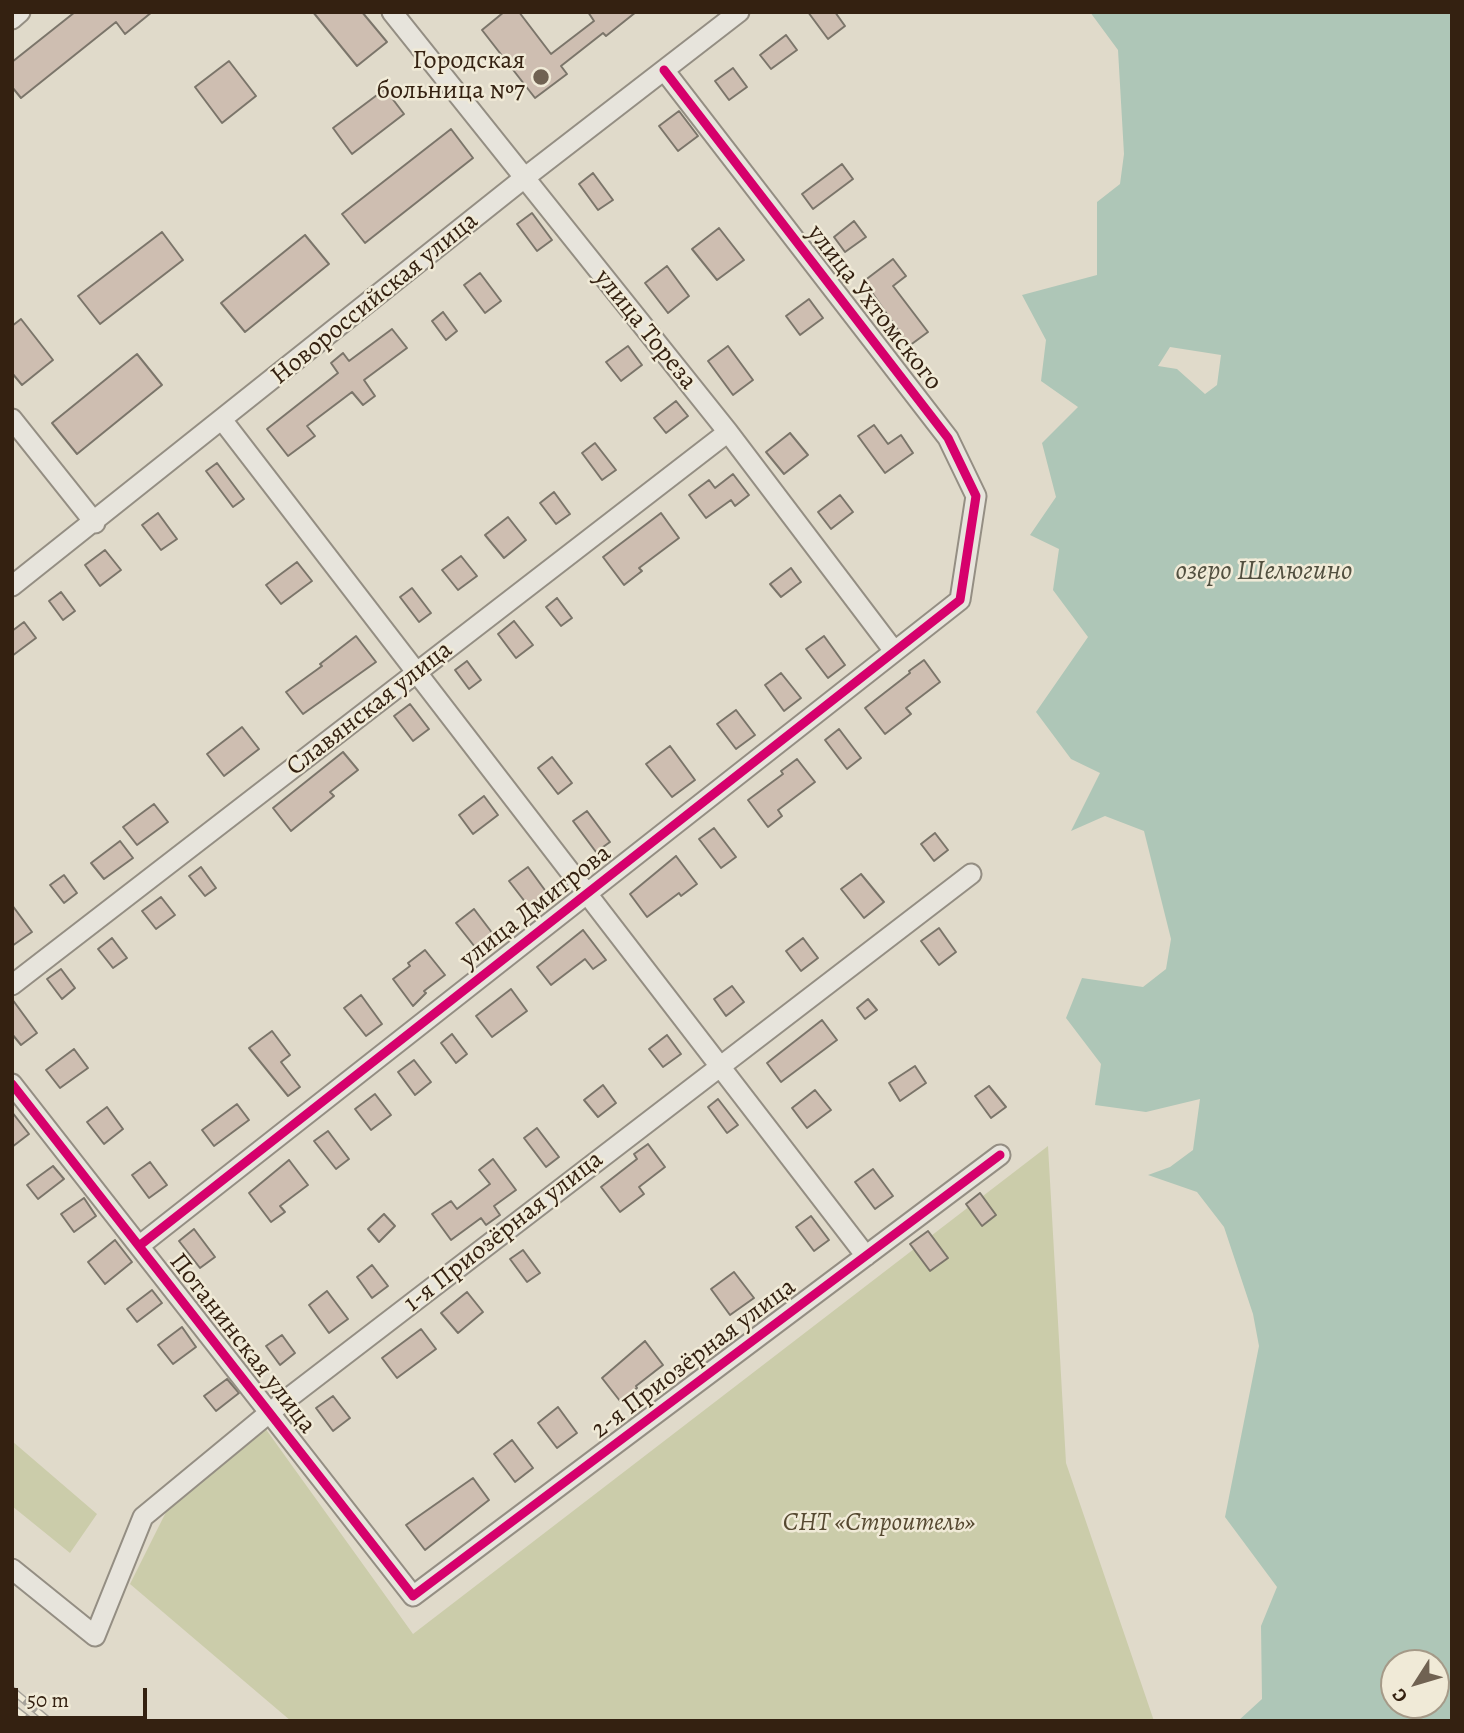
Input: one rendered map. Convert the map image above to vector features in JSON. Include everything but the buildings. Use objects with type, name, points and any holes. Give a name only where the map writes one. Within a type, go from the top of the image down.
[{"type":"street","points":[[12,19],[20,12]]},
{"type":"street","name":"улица Тореза","points":[[392,12],[728,432],[894,652]]},
{"type":"street","name":"Новороссийская улица","points":[[12,586],[95,523],[523,179],[739,12]]},
{"type":"street","name":"улица Ухтомского","points":[[664,71],[948,438],[976,496],[960,600]]},
{"type":"street","points":[[12,419],[95,523]]},
{"type":"street","points":[[223,421],[866,1256]]},
{"type":"street","name":"Славянская улица","points":[[12,985],[728,432]]},
{"type":"street","name":"улица Дмитрова","points":[[139,1246],[960,600]]},
{"type":"street","name":"1-я Приозёрная улица","points":[[12,1569],[95,1636],[144,1517],[269,1413],[971,874]]},
{"type":"street","name":"Потанинская улица","points":[[12,1084],[413,1596]]},
{"type":"street","name":"2-я Приозёрная улица","points":[[413,1596],[1000,1155]]},
{"type":"green space","name":"СНТ «Строитель»","points":[[1048,1146],[1066,1463],[1154,1721],[291,1721],[130,1584],[170,1504],[265,1428],[413,1634]]},
{"type":"green space","points":[[12,1441],[97,1514],[70,1553],[12,1506]]},
{"type":"water","name":"озеро Шелюгино","points":[[1090,12],[1452,12],[1452,1721],[1238,1721],[1262,1699],[1261,1626],[1277,1587],[1225,1517],[1259,1346],[1253,1314],[1224,1227],[1197,1192],[1148,1175],[1170,1167],[1193,1150],[1200,1099],[1146,1112],[1095,1105],[1101,1064],[1066,1018],[1082,978],[1143,987],[1166,969],[1171,939],[1144,831],[1105,816],[1071,831],[1100,773],[1071,759],[1036,712],[1088,637],[1053,590],[1059,549],[1030,535],[1056,497],[1042,443],[1078,407],[1041,381],[1046,340],[1022,295],[1097,275],[1097,202],[1120,184],[1124,154],[1118,50]],"holes":[[[1170,347],[1221,355],[1217,385],[1205,394],[1177,369],[1158,366]]]},
{"type":"railway","points":[[12,1690],[49,1721]]},
{"type":"railway","points":[[12,1707],[30,1721]]},
{"type":"cycle path","points":[[139,1246],[960,600],[976,496],[948,438],[664,70]]},
{"type":"cycle path","points":[[12,1084],[413,1596],[1000,1155]]},
{"type":"place","name":"Городская больница №7","points":[[541,77]]}]
